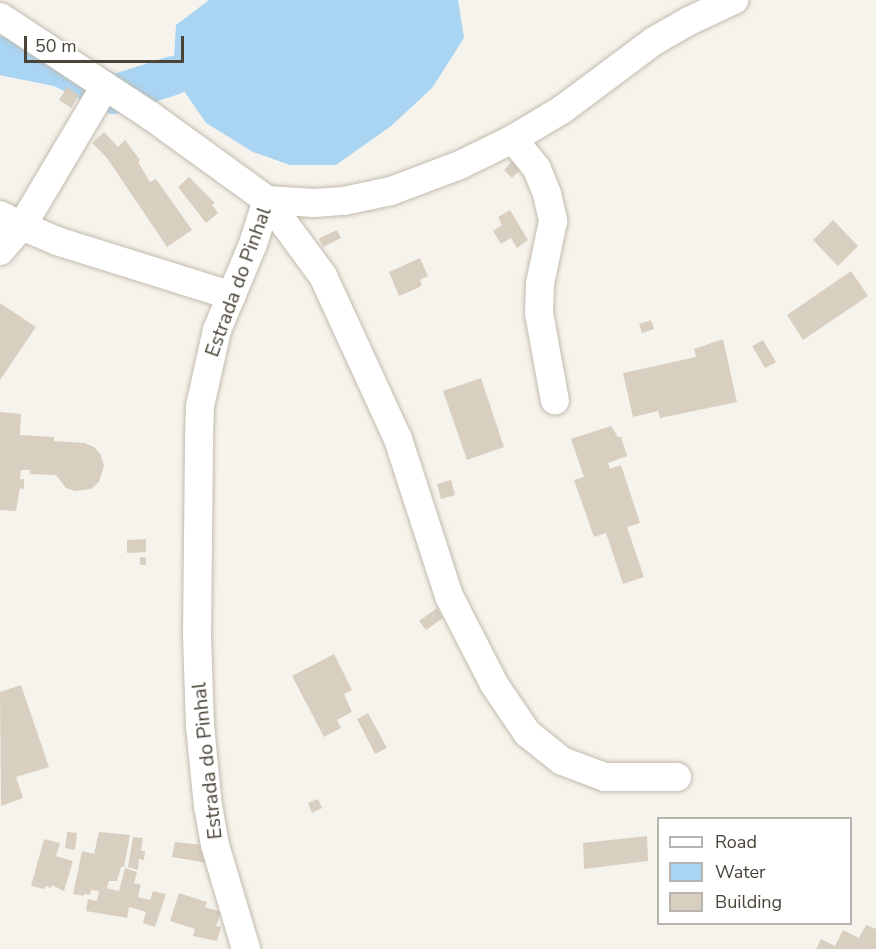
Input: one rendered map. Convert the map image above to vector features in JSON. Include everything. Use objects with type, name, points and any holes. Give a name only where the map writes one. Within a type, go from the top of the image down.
[{"type":"street","name":"Estrada do Pinhal","points":[[246,949],[214,845],[200,726],[197,635],[201,406],[217,330],[267,200],[314,203],[344,201],[391,191],[460,165],[513,139],[562,109],[654,41],[689,21],[734,0]]},
{"type":"street","points":[[0,17],[105,86],[267,200],[323,276],[398,439],[449,596],[494,684],[527,733],[562,761],[604,777],[677,777]]},
{"type":"street","points":[[0,251],[11,220],[105,86]]},
{"type":"street","points":[[513,139],[537,169],[547,194],[552,221],[540,284],[539,313],[555,401]]},
{"type":"street","points":[[11,220],[57,241],[232,296]]},
{"type":"water","points":[[209,0],[458,0],[464,38],[432,88],[391,126],[336,165],[290,165],[253,152],[206,123],[173,75],[176,25]]},
{"type":"building","points":[[67,87],[79,95],[71,108],[59,100]]},
{"type":"building","points":[[104,132],[118,147],[125,140],[140,160],[138,162],[150,182],[156,179],[192,230],[167,247],[107,158],[92,143]]},
{"type":"building","points":[[513,160],[520,170],[512,178],[504,170]]},
{"type":"building","points":[[189,177],[215,203],[212,205],[218,213],[206,223],[178,187]]},
{"type":"building","points":[[510,210],[528,240],[517,248],[511,238],[501,244],[493,231],[502,225],[498,217]]},
{"type":"building","points":[[833,220],[858,246],[838,266],[813,240]]},
{"type":"building","points":[[337,230],[341,238],[323,247],[319,238]]},
{"type":"building","points":[[420,258],[428,276],[420,280],[422,285],[418,288],[399,296],[389,272]]},
{"type":"building","points":[[851,271],[868,296],[803,340],[787,315]]},
{"type":"building","points":[[0,303],[36,327],[0,380]]},
{"type":"building","points":[[651,320],[654,329],[642,333],[639,324]]},
{"type":"building","points":[[723,339],[737,402],[660,418],[658,411],[633,417],[623,373],[696,357],[694,349]]},
{"type":"building","points":[[763,340],[776,362],[765,368],[752,346]]},
{"type":"building","points":[[481,378],[504,447],[467,460],[443,391]]},
{"type":"building","points":[[0,412],[21,414],[20,435],[54,437],[54,441],[84,443],[94,447],[101,455],[104,466],[99,482],[91,489],[75,491],[66,488],[56,475],[30,474],[30,470],[21,470],[20,479],[24,479],[24,489],[20,488],[16,511],[0,510]]},
{"type":"building","points":[[611,426],[618,437],[621,437],[627,456],[608,463],[610,469],[621,465],[640,523],[627,527],[644,577],[623,584],[606,533],[594,537],[574,480],[584,477],[571,439]]},
{"type":"building","points":[[451,480],[455,495],[441,499],[437,484]]},
{"type":"building","points":[[146,539],[146,552],[127,553],[127,540]]},
{"type":"building","points":[[140,557],[146,558],[146,565],[140,565]]},
{"type":"building","points":[[437,608],[443,618],[426,630],[419,621]]},
{"type":"building","points":[[334,654],[352,690],[344,694],[352,712],[337,720],[341,728],[324,737],[292,676]]},
{"type":"building","points":[[21,685],[49,767],[16,777],[23,798],[1,806],[0,692]]},
{"type":"building","points":[[368,713],[387,748],[375,754],[357,719]]},
{"type":"building","points":[[318,799],[322,808],[312,813],[308,803]]},
{"type":"building","points":[[67,832],[77,833],[75,850],[65,848]]},
{"type":"building","points":[[99,832],[130,835],[124,867],[121,867],[117,881],[109,881],[107,888],[97,886],[119,891],[125,868],[137,872],[134,883],[141,885],[138,897],[150,900],[153,891],[166,894],[155,927],[143,923],[146,912],[129,907],[127,918],[86,911],[88,899],[97,901],[99,891],[91,890],[90,895],[84,894],[83,896],[73,894],[82,851],[94,854]]},
{"type":"building","points":[[647,836],[648,861],[584,869],[583,843]]},
{"type":"building","points":[[133,837],[143,838],[141,851],[145,851],[144,860],[139,859],[138,870],[128,867]]},
{"type":"building","points":[[44,839],[60,843],[56,856],[73,861],[64,891],[52,885],[51,888],[46,886],[44,889],[31,886]]},
{"type":"building","points":[[175,842],[203,845],[208,863],[172,857]]},
{"type":"building","points":[[179,893],[207,902],[205,907],[221,912],[216,926],[221,927],[217,941],[193,936],[195,929],[170,921]]},
{"type":"building","points":[[866,925],[876,929],[876,949],[816,949],[821,939],[835,946],[843,930],[859,938]]},
{"type":"waterway","points":[[0,55],[60,67],[113,94],[173,75]]}]
